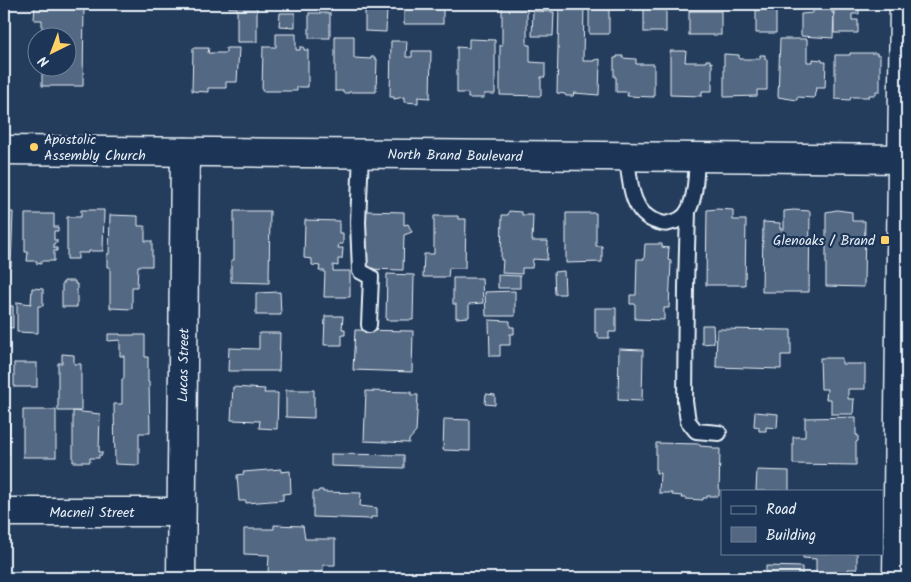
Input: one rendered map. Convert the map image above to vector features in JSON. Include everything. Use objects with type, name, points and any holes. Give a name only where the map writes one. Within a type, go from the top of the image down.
[{"type":"street","points":[[896,578],[904,159],[904,4]]},
{"type":"street","name":"North Brand Boulevard","points":[[4,150],[904,159]]},
{"type":"street","name":"Lucas Street","points":[[181,578],[185,152]]},
{"type":"street","name":"Macneil Street","points":[[4,512],[181,512]]},
{"type":"lane","points":[[361,154],[358,222],[360,271],[371,278],[369,325]]},
{"type":"lane","points":[[627,157],[635,204],[651,220],[666,224],[680,220],[688,211]]},
{"type":"lane","points":[[697,158],[694,190],[688,211],[685,401],[688,422],[696,431],[719,433]]},
{"type":"building","points":[[35,4],[84,4],[83,86],[42,86],[42,78],[78,78],[78,28],[42,28],[42,20],[34,20]]},
{"type":"building","points":[[229,4],[257,4],[257,42],[237,42],[237,8],[229,8]]},
{"type":"building","points":[[404,4],[443,4],[443,24],[404,24]]},
{"type":"building","points":[[502,4],[527,4],[527,45],[530,45],[530,62],[545,63],[545,77],[541,77],[541,96],[500,95]]},
{"type":"building","points":[[559,4],[584,4],[583,61],[600,59],[599,95],[574,93],[573,96],[566,96],[565,94],[557,93]]},
{"type":"building","points":[[587,4],[609,4],[609,34],[589,34],[589,10],[587,10]]},
{"type":"building","points":[[813,4],[832,4],[832,13],[834,13],[833,38],[801,36],[801,14],[813,13]]},
{"type":"building","points":[[834,4],[859,4],[859,14],[852,14],[852,20],[858,20],[858,33],[834,33]]},
{"type":"building","points":[[365,7],[387,8],[386,32],[365,31]]},
{"type":"building","points":[[644,7],[666,7],[666,32],[644,32]]},
{"type":"building","points":[[776,9],[776,33],[756,33],[756,10]]},
{"type":"building","points":[[533,11],[554,12],[553,36],[532,36]]},
{"type":"building","points":[[689,11],[721,11],[721,35],[689,35]]},
{"type":"building","points":[[280,13],[295,13],[295,27],[279,26]]},
{"type":"building","points":[[309,13],[330,13],[330,38],[309,38]]},
{"type":"building","points":[[276,34],[296,34],[296,50],[304,47],[304,50],[308,50],[308,87],[297,87],[297,91],[262,91],[263,47],[276,47]]},
{"type":"building","points":[[335,36],[354,36],[354,58],[371,59],[371,57],[375,57],[377,59],[376,92],[343,93],[343,91],[335,91]]},
{"type":"building","points":[[469,39],[495,40],[495,94],[484,94],[484,98],[468,98],[468,93],[457,93],[457,47],[469,48]]},
{"type":"building","points":[[780,39],[807,39],[807,62],[813,62],[813,59],[826,62],[825,88],[816,88],[814,98],[797,97],[797,100],[778,97]]},
{"type":"building","points":[[391,41],[407,41],[406,57],[412,57],[412,51],[431,51],[430,98],[418,97],[418,103],[404,102],[404,97],[394,99],[394,97],[390,97]]},
{"type":"building","points":[[193,48],[209,48],[208,53],[226,53],[226,48],[239,48],[237,82],[226,82],[226,88],[208,88],[208,92],[192,91]]},
{"type":"building","points":[[670,51],[686,51],[685,62],[706,62],[706,60],[710,60],[710,63],[712,62],[712,91],[702,91],[702,96],[670,95]]},
{"type":"building","points":[[850,53],[877,53],[877,55],[880,55],[880,91],[876,91],[876,95],[851,97],[850,100],[835,99],[835,55],[850,55]]},
{"type":"building","points":[[724,54],[739,55],[739,59],[760,59],[760,55],[765,55],[765,59],[767,59],[767,90],[757,90],[757,96],[724,97]]},
{"type":"building","points":[[617,56],[636,59],[636,64],[654,64],[654,97],[627,96],[628,92],[616,92],[614,58],[617,58]]},
{"type":"building","points":[[81,210],[104,210],[103,251],[78,253],[78,259],[67,259],[67,217],[81,217]]},
{"type":"building","points":[[707,210],[733,210],[733,220],[746,220],[745,285],[706,285]]},
{"type":"building","points":[[837,210],[852,212],[852,221],[865,221],[864,287],[826,286],[826,212]]},
{"type":"building","points":[[234,211],[270,211],[269,283],[231,282],[231,260],[234,260]]},
{"type":"building","points":[[366,211],[404,212],[404,225],[408,224],[412,232],[404,235],[403,270],[366,269],[364,233],[366,233]]},
{"type":"building","points":[[509,211],[522,212],[522,215],[533,215],[532,241],[548,241],[547,260],[533,259],[532,268],[522,268],[522,274],[502,273],[502,215],[508,215]]},
{"type":"building","points":[[784,211],[810,211],[809,292],[762,292],[763,222],[780,223],[780,229],[784,229]]},
{"type":"building","points":[[4,212],[13,212],[11,267],[4,267]]},
{"type":"building","points":[[566,213],[596,213],[596,246],[602,246],[602,262],[566,263]]},
{"type":"building","points":[[25,214],[54,214],[54,227],[58,227],[58,231],[54,231],[54,240],[57,240],[57,243],[54,243],[54,248],[57,248],[57,251],[54,251],[54,261],[41,261],[41,264],[36,263],[37,261],[27,261],[28,252],[25,252]]},
{"type":"building","points":[[110,215],[138,216],[138,226],[145,226],[145,241],[152,241],[152,266],[138,266],[137,287],[132,287],[132,309],[110,308],[110,267],[107,267],[107,254],[109,254]]},
{"type":"building","points":[[434,216],[458,216],[458,219],[466,219],[465,268],[449,268],[448,277],[423,277],[424,254],[434,254]]},
{"type":"building","points":[[305,220],[339,221],[339,233],[343,233],[343,244],[339,244],[338,248],[343,248],[342,259],[338,259],[338,266],[333,265],[333,271],[350,271],[350,297],[324,297],[325,271],[319,271],[320,266],[312,265],[312,259],[304,258]]},
{"type":"building","points":[[645,244],[662,244],[662,247],[669,248],[668,260],[671,261],[669,308],[664,308],[664,320],[635,319],[635,304],[630,304],[630,295],[636,295],[637,259],[644,259]]},
{"type":"building","points":[[564,271],[565,294],[555,294],[554,272]]},
{"type":"building","points":[[387,274],[414,275],[413,320],[386,320]]},
{"type":"building","points":[[498,275],[520,276],[520,288],[498,288]]},
{"type":"building","points":[[453,278],[482,278],[483,303],[469,304],[469,317],[456,318],[456,304],[453,304]]},
{"type":"building","points":[[64,281],[75,281],[75,284],[77,284],[77,307],[62,307],[62,283]]},
{"type":"building","points":[[32,288],[43,289],[43,306],[38,306],[38,333],[17,332],[17,302],[31,304]]},
{"type":"building","points":[[515,291],[515,316],[486,316],[485,292]]},
{"type":"building","points":[[280,292],[281,315],[256,315],[256,293]]},
{"type":"building","points":[[4,306],[13,306],[13,328],[4,327]]},
{"type":"building","points":[[595,308],[616,308],[616,332],[609,332],[609,338],[598,338],[598,333],[595,333]]},
{"type":"building","points":[[325,316],[343,316],[342,329],[345,329],[345,335],[342,335],[342,345],[324,345]]},
{"type":"building","points":[[489,320],[510,321],[510,327],[514,327],[514,334],[510,334],[510,345],[500,345],[500,356],[490,356]]},
{"type":"building","points":[[702,325],[713,325],[714,343],[702,344]]},
{"type":"building","points":[[717,329],[791,330],[791,355],[781,355],[781,369],[716,367]]},
{"type":"building","points":[[355,330],[413,331],[412,372],[353,370]]},
{"type":"building","points":[[259,333],[280,333],[279,371],[228,371],[229,348],[259,349]]},
{"type":"building","points":[[108,334],[145,335],[145,357],[148,357],[150,433],[139,433],[139,465],[115,464],[114,404],[122,404],[124,356],[120,356],[120,340],[108,341]]},
{"type":"building","points":[[619,349],[643,350],[642,401],[618,400]]},
{"type":"building","points":[[62,354],[74,355],[74,364],[81,364],[81,411],[58,411],[58,363],[62,363]]},
{"type":"building","points":[[820,358],[842,358],[842,364],[865,364],[865,389],[848,389],[848,399],[854,399],[853,414],[831,414],[831,399],[826,399],[827,389],[821,389]]},
{"type":"building","points":[[14,363],[37,363],[37,387],[14,387]]},
{"type":"building","points":[[233,387],[265,389],[264,393],[278,393],[277,429],[259,428],[260,421],[231,420]]},
{"type":"building","points":[[286,390],[314,390],[314,418],[286,417]]},
{"type":"building","points":[[366,391],[411,392],[411,395],[418,395],[416,432],[409,440],[409,443],[364,441]]},
{"type":"building","points":[[486,394],[495,395],[495,405],[485,404]]},
{"type":"building","points":[[4,408],[10,408],[9,456],[4,456]]},
{"type":"building","points":[[23,410],[56,410],[56,457],[23,457]]},
{"type":"building","points":[[73,411],[100,414],[99,452],[102,452],[102,455],[99,455],[99,458],[90,458],[90,462],[73,462]]},
{"type":"building","points":[[755,412],[778,414],[777,428],[766,427],[766,431],[759,431],[759,427],[754,426]]},
{"type":"building","points":[[856,417],[858,441],[856,442],[856,465],[793,464],[793,437],[805,437],[805,418]]},
{"type":"building","points":[[444,419],[470,420],[470,451],[443,450]]},
{"type":"building","points":[[656,443],[700,444],[700,446],[720,449],[719,496],[707,496],[703,500],[681,498],[682,496],[672,495],[672,493],[659,493],[660,473],[656,473]]},
{"type":"building","points":[[331,454],[404,455],[404,468],[331,466]]},
{"type":"building","points":[[281,469],[281,472],[290,471],[291,493],[283,494],[283,500],[246,503],[246,501],[239,501],[237,475],[244,474],[243,472]]},
{"type":"building","points":[[757,470],[789,471],[789,490],[756,490]]},
{"type":"building","points":[[323,490],[323,492],[361,493],[360,506],[377,508],[377,517],[371,517],[371,519],[313,517],[313,492],[318,492]]},
{"type":"building","points":[[274,525],[303,526],[305,539],[335,539],[335,565],[323,565],[323,576],[270,575],[268,573],[269,555],[244,554],[244,529],[274,529]]},
{"type":"building","points":[[803,554],[857,554],[857,569],[848,569],[849,576],[838,575],[838,578],[816,578],[816,559],[803,558]]},
{"type":"building","points":[[766,566],[802,567],[802,578],[766,578]]},
{"type":"place","name":"Apostolic Assembly Church","points":[[34,147]]},
{"type":"place","name":"Glenoaks / Brand","points":[[885,240]]}]
